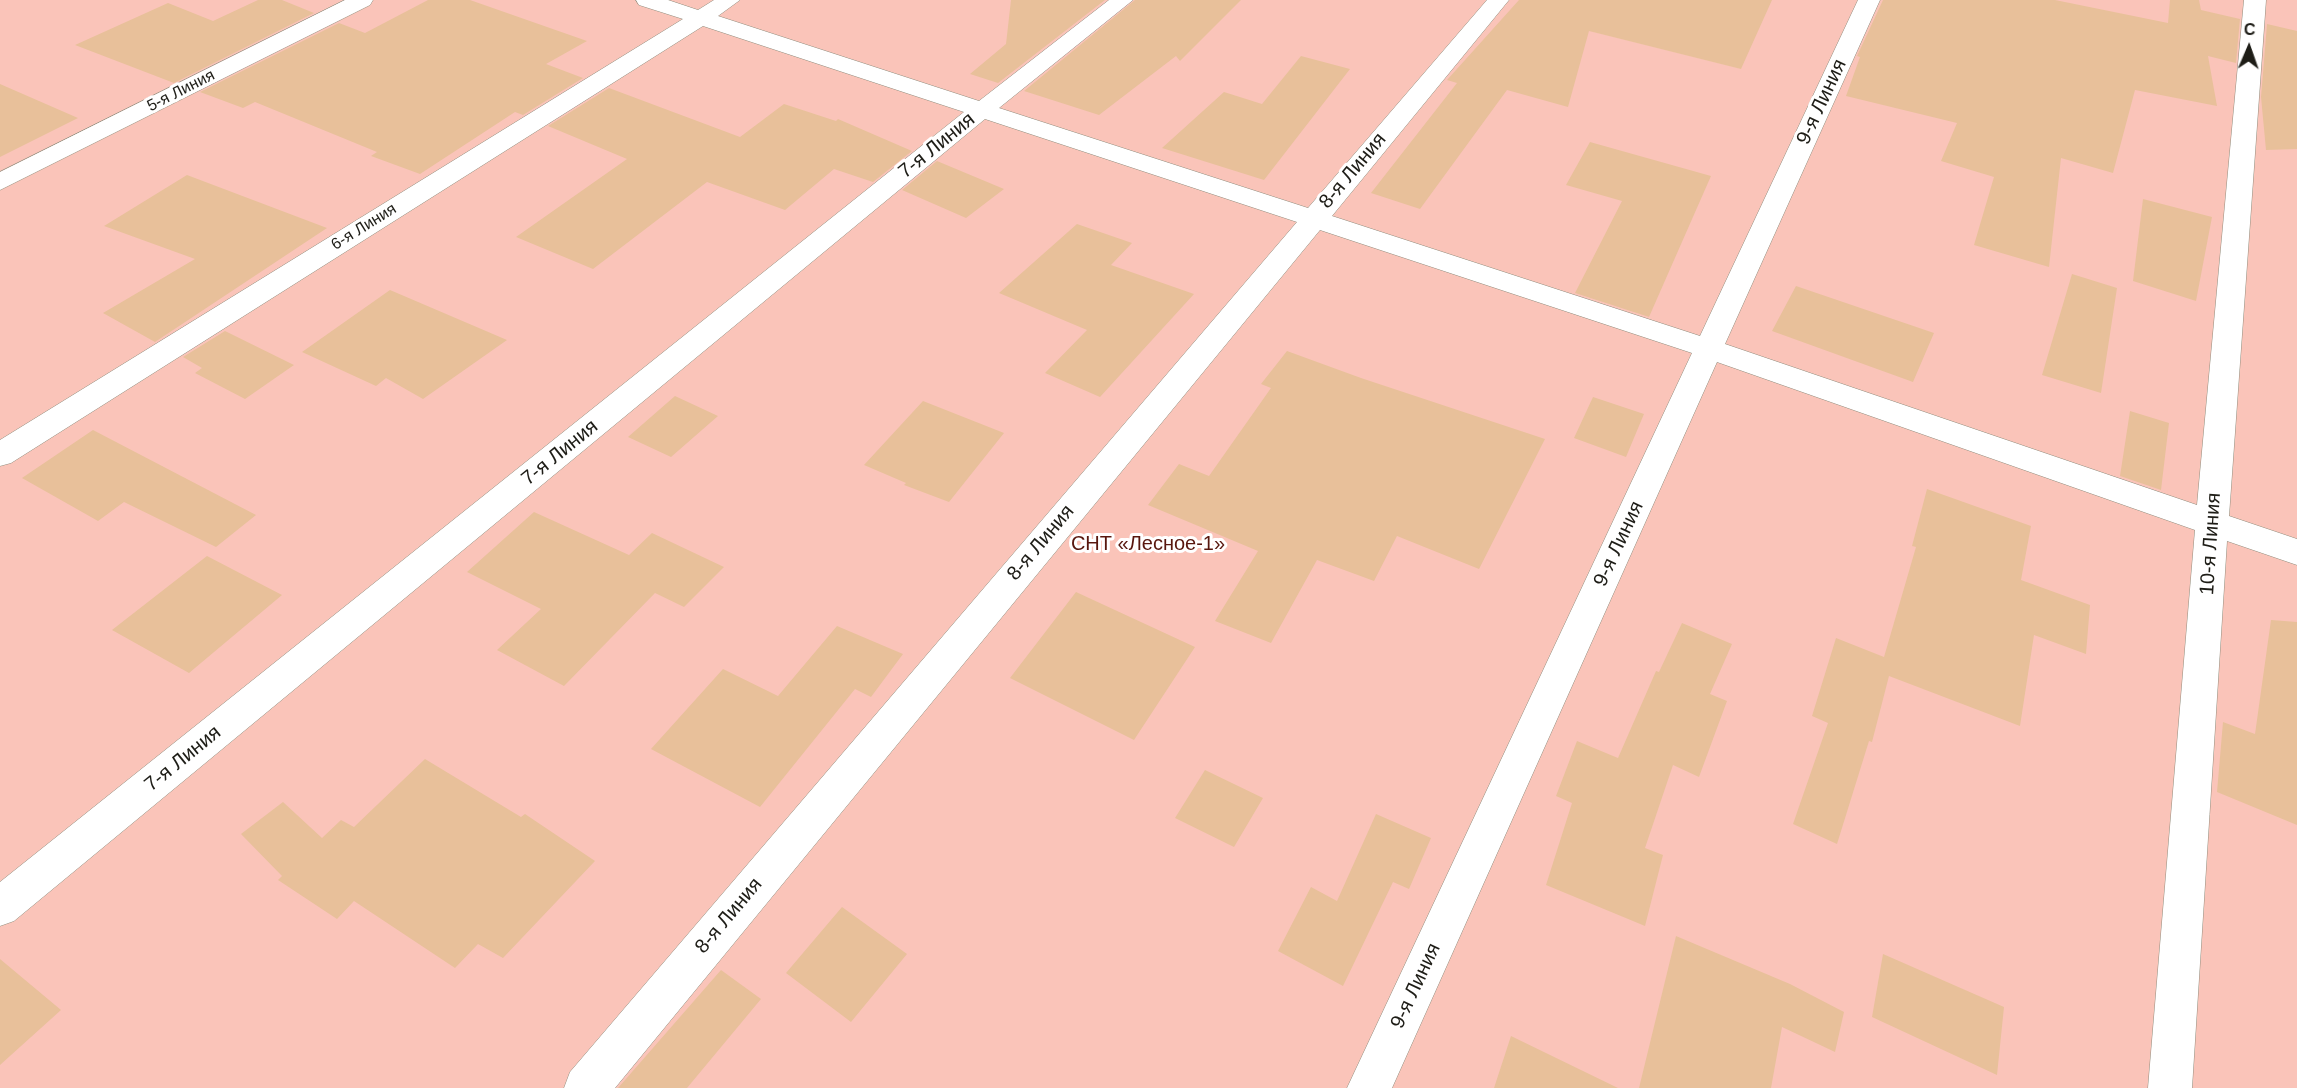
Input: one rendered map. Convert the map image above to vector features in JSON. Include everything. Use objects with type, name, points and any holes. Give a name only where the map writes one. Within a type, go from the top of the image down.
[{"type":"street","name":"5-я Линия","points":[[0,182],[362,0]]},
{"type":"street","points":[[647,0],[1709,349],[2297,552]]},
{"type":"street","name":"6-я Линия","points":[[0,455],[729,0]]},
{"type":"street","name":"7-я Линия","points":[[0,908],[982,110],[1122,0]]},
{"type":"street","name":"8-я Линия","points":[[586,1088],[1498,0]]},
{"type":"street","name":"9-я Линия","points":[[1369,1088],[1869,0]]},
{"type":"street","name":"10-я Линия","points":[[2170,1088],[2212,524],[2255,0]]},
{"type":"green space","name":"СНТ «Лесное-1»","points":[[0,0],[2297,0],[2297,1088],[0,1088]]},
{"type":"building","points":[[258,0],[282,0],[314,13],[174,83],[75,45],[168,3],[213,21]]},
{"type":"building","points":[[428,0],[470,0],[587,41],[546,64],[583,78],[523,115],[515,112],[420,174],[371,156],[377,152],[255,102],[243,108],[200,92],[339,23],[365,33]]},
{"type":"building","points":[[1011,0],[1105,0],[998,83],[970,74],[1006,44]]},
{"type":"building","points":[[1135,0],[1241,0],[1180,61],[1176,56],[1099,115],[1024,91]]},
{"type":"building","points":[[1519,0],[1772,0],[1741,69],[1589,31],[1568,107],[1507,90],[1420,209],[1371,193],[1457,83],[1447,80]]},
{"type":"building","points":[[1883,0],[2055,0],[2168,23],[2170,0],[2199,0],[2201,10],[2240,19],[2236,63],[2208,56],[2217,106],[2135,90],[2113,173],[2061,158],[2049,267],[1974,245],[1994,177],[1941,161],[1957,123],[1846,96],[1860,57],[1857,56]]},
{"type":"building","points":[[2267,24],[2297,31],[2297,149],[2266,150],[2261,97]]},
{"type":"building","points":[[1301,56],[1350,69],[1264,180],[1162,148],[1224,92],[1262,104]]},
{"type":"building","points":[[0,84],[78,118],[0,157]]},
{"type":"building","points":[[609,88],[740,137],[784,104],[836,121],[838,119],[912,151],[873,182],[834,169],[785,210],[707,182],[593,269],[516,237],[627,159],[548,126]]},
{"type":"building","points":[[1590,142],[1711,176],[1649,317],[1575,293],[1622,201],[1566,185]]},
{"type":"building","points":[[937,161],[1004,189],[966,218],[902,190]]},
{"type":"building","points":[[187,175],[327,228],[155,342],[103,313],[195,259],[104,226]]},
{"type":"building","points":[[2143,199],[2212,217],[2196,301],[2133,281]]},
{"type":"building","points":[[1077,224],[1132,243],[1111,265],[1194,294],[1100,397],[1045,373],[1087,330],[999,293]]},
{"type":"building","points":[[2072,274],[2117,288],[2101,393],[2042,375]]},
{"type":"building","points":[[1796,286],[1934,333],[1913,382],[1772,331]]},
{"type":"building","points":[[390,290],[507,340],[423,399],[386,378],[376,386],[302,352]]},
{"type":"building","points":[[225,331],[294,365],[245,399],[195,373],[202,368],[183,357]]},
{"type":"building","points":[[1287,351],[1545,439],[1479,569],[1397,536],[1374,581],[1317,560],[1271,643],[1215,621],[1258,551],[1148,505],[1179,464],[1209,476],[1271,388],[1261,384]]},
{"type":"building","points":[[675,396],[718,416],[671,457],[628,437]]},
{"type":"building","points":[[1593,397],[1644,414],[1626,457],[1574,438]]},
{"type":"building","points":[[923,401],[1004,433],[949,502],[904,485],[906,483],[864,465]]},
{"type":"building","points":[[2130,411],[2169,423],[2161,490],[2120,476]]},
{"type":"building","points":[[93,430],[256,515],[216,547],[124,502],[98,521],[22,478]]},
{"type":"building","points":[[1927,489],[2031,526],[2021,580],[2090,605],[2086,654],[2034,635],[2020,726],[1889,676],[1872,742],[1869,741],[1837,844],[1793,824],[1828,723],[1812,716],[1836,638],[1884,657],[1916,547],[1912,546]]},
{"type":"building","points":[[534,512],[629,555],[652,533],[724,567],[684,607],[655,593],[564,686],[497,650],[541,609],[467,572]]},
{"type":"building","points":[[207,556],[282,595],[189,673],[112,630]]},
{"type":"building","points":[[1076,592],[1195,647],[1134,740],[1010,678]]},
{"type":"building","points":[[2271,620],[2297,622],[2297,825],[2217,792],[2223,722],[2255,734]]},
{"type":"building","points":[[1682,623],[1732,644],[1710,694],[1727,701],[1699,777],[1673,765],[1645,848],[1663,855],[1645,926],[1546,885],[1572,803],[1556,796],[1577,741],[1618,758],[1656,671],[1659,672]]},
{"type":"building","points":[[837,626],[903,654],[871,697],[855,689],[760,807],[651,749],[723,669],[778,696]]},
{"type":"building","points":[[425,759],[521,817],[525,814],[595,861],[503,958],[478,944],[455,968],[354,901],[337,919],[278,880],[282,876],[241,834],[283,802],[322,838],[341,820],[354,827]]},
{"type":"building","points":[[1205,770],[1263,798],[1234,847],[1175,818]]},
{"type":"building","points":[[1376,814],[1431,838],[1409,889],[1393,882],[1343,986],[1278,951],[1311,887],[1337,901]]},
{"type":"building","points":[[842,907],[907,954],[851,1022],[786,973]]},
{"type":"building","points":[[1676,936],[1790,984],[1844,1012],[1835,1052],[1782,1027],[1771,1088],[1639,1088]]},
{"type":"building","points":[[1883,954],[2004,1007],[1997,1075],[1872,1017]]},
{"type":"building","points":[[0,959],[61,1010],[0,1065]]},
{"type":"building","points":[[721,970],[761,999],[687,1088],[618,1088]]},
{"type":"building","points":[[1511,1036],[1618,1088],[1494,1088]]}]
